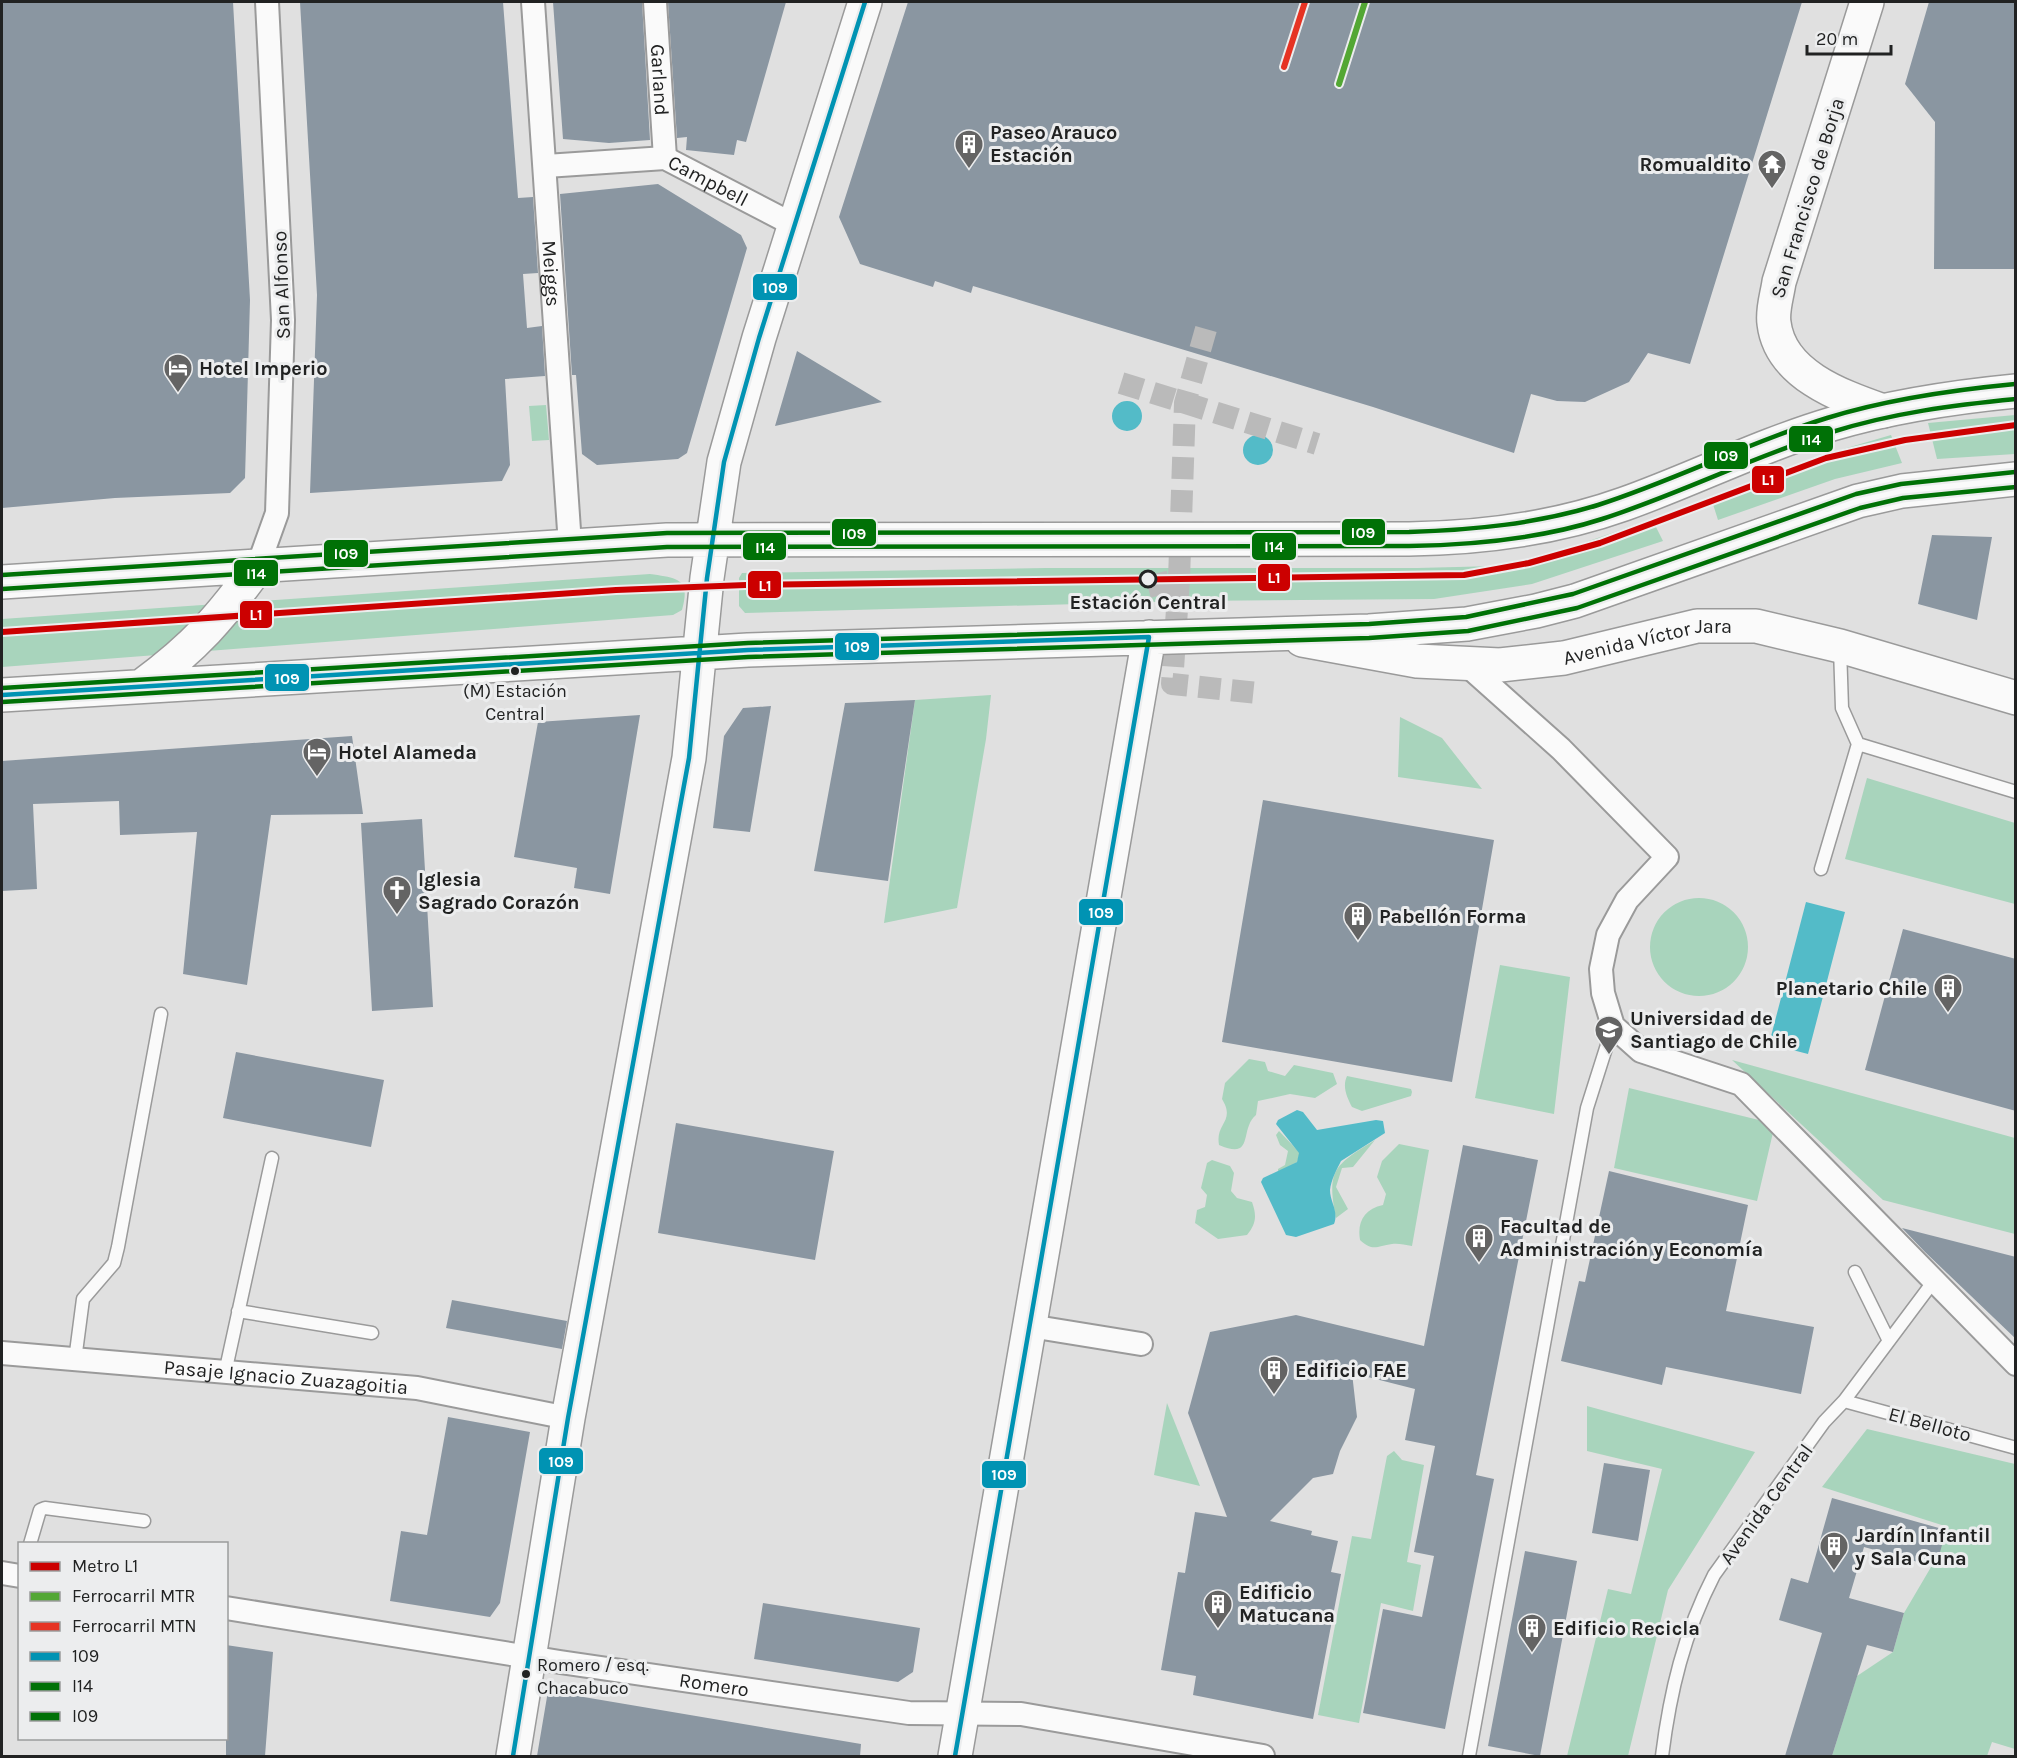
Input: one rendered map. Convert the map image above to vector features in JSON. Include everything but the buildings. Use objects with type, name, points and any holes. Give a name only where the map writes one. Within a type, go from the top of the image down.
[{"type":"main road","points":[[513,1756],[568,1418],[689,758],[712,539],[724,462],[733,423],[865,2]]},
{"type":"main road","name":"San Francisco de Borja","points":[[1867,2],[1779,282],[1773,321],[1781,347],[1799,368],[1832,391],[1883,411]]},
{"type":"main road","points":[[2,582],[712,539],[1409,540],[1500,534],[1559,524],[1624,504],[1796,436],[1883,411],[2016,391]]},
{"type":"main road","points":[[2,695],[701,653],[1149,637],[1271,635],[1467,624],[1527,613],[1585,597],[1858,501],[1923,489],[2016,479]]},
{"type":"main road","points":[[143,685],[184,655],[205,634],[258,566]]},
{"type":"main road","name":"Avenida Víctor Jara","points":[[1271,635],[1417,661],[1500,665],[1564,658],[1674,631],[1722,625],[1773,629],[1840,646],[2016,698]]},
{"type":"main road","points":[[955,1756],[1149,637]]},
{"type":"street","name":"San Alfonso","points":[[258,566],[277,513],[283,331],[267,2]]},
{"type":"street","name":"Meiggs","points":[[533,2],[546,166],[570,546]]},
{"type":"street","name":"Garland","points":[[656,2],[665,158]]},
{"type":"street","name":"Campbell","points":[[546,166],[665,158],[794,225]]},
{"type":"street","points":[[1467,665],[1560,749],[1667,857],[1628,900],[1608,934],[1601,969],[1603,993],[1613,1026],[1641,1051],[1741,1084],[2016,1364]]},
{"type":"street","points":[[1030,1326],[1141,1344]]},
{"type":"street","name":"Pasaje Ignacio Zuazagoitia","points":[[2,1353],[417,1388],[568,1418]]},
{"type":"street","points":[[2,1573],[18,1576]]},
{"type":"street","name":"Romero","points":[[228,1608],[530,1657],[909,1713],[1021,1714],[1097,1725],[1263,1756]]},
{"type":"lane","points":[[1821,869],[1858,744],[1842,708],[1840,646]]},
{"type":"lane","points":[[1858,744],[2016,792]]},
{"type":"lane","points":[[75,1360],[83,1299],[114,1263],[118,1247],[161,1014]]},
{"type":"lane","points":[[1469,1756],[1587,1108],[1613,1026]]},
{"type":"lane","points":[[225,1372],[272,1158]]},
{"type":"lane","points":[[1855,1272],[1888,1339]]},
{"type":"lane","name":"Avenida Central","points":[[1662,1756],[1677,1670],[1700,1602],[1714,1575],[1824,1422],[1844,1401],[1888,1339],[1933,1282]]},
{"type":"lane","points":[[238,1311],[372,1333]]},
{"type":"lane","name":"El Belloto","points":[[1844,1401],[2016,1448]]},
{"type":"lane","points":[[31,1542],[40,1510],[45,1508],[144,1521]]},
{"type":"green space","points":[[546,405],[549,440],[532,441],[529,406]]},
{"type":"green space","points":[[2015,415],[2015,454],[1937,459],[1928,423]]},
{"type":"green space","points":[[1891,435],[1902,463],[1835,479],[1718,520],[1711,498],[1840,450]]},
{"type":"green space","points":[[1652,519],[1663,541],[1532,584],[1434,599],[1188,601],[745,613],[739,606],[739,578],[742,573],[1046,568],[1496,566],[1546,556]]},
{"type":"green space","points":[[650,574],[674,579],[683,586],[685,591],[682,610],[673,615],[2,667],[2,619]]},
{"type":"green space","points":[[991,695],[986,739],[957,908],[884,923],[915,700]]},
{"type":"green space","points":[[1400,717],[1442,738],[1482,789],[1398,777]]},
{"type":"green space","points":[[1867,778],[2015,823],[2015,904],[1845,859]]},
{"type":"green space","points":[[1689,898],[1709,898],[1734,912],[1745,928],[1748,947],[1745,966],[1734,982],[1709,996],[1689,996],[1672,988],[1658,974],[1650,957],[1650,937],[1658,920],[1672,906]]},
{"type":"green space","points":[[1500,965],[1570,977],[1554,1114],[1475,1098]]},
{"type":"green space","points":[[1249,1059],[1265,1062],[1268,1071],[1285,1076],[1294,1065],[1333,1073],[1337,1084],[1315,1098],[1290,1094],[1258,1101],[1256,1115],[1248,1128],[1245,1141],[1238,1149],[1230,1149],[1219,1145],[1220,1132],[1227,1113],[1222,1099],[1225,1083]]},
{"type":"green space","points":[[1732,1060],[2015,1138],[2015,1234],[1883,1200]]},
{"type":"green space","points":[[1347,1076],[1411,1089],[1411,1096],[1362,1111],[1352,1107],[1348,1099],[1345,1088]]},
{"type":"green space","points":[[1629,1088],[1775,1124],[1757,1201],[1614,1168]]},
{"type":"green space","points":[[1279,1131],[1300,1153],[1297,1162],[1278,1172],[1278,1169],[1285,1165],[1288,1151],[1280,1145],[1276,1135]]},
{"type":"green space","points":[[1375,1140],[1353,1167],[1342,1168],[1336,1187],[1348,1209],[1336,1218],[1332,1189],[1333,1178],[1337,1170],[1342,1163]]},
{"type":"green space","points":[[1399,1144],[1429,1150],[1412,1246],[1394,1244],[1379,1247],[1368,1246],[1360,1240],[1361,1222],[1367,1213],[1383,1205],[1386,1194],[1377,1177],[1382,1161]]},
{"type":"green space","points":[[1212,1160],[1230,1166],[1234,1173],[1231,1191],[1237,1198],[1252,1202],[1255,1220],[1247,1235],[1218,1239],[1195,1223],[1197,1210],[1205,1207],[1207,1195],[1201,1188],[1207,1163]]},
{"type":"green space","points":[[1167,1403],[1200,1486],[1154,1475]]},
{"type":"green space","points":[[1587,1406],[1755,1452],[1668,1590],[1628,1756],[1567,1756],[1608,1589],[1631,1594],[1662,1469],[1587,1451]]},
{"type":"green space","points":[[1867,1429],[2015,1464],[2015,1749],[1992,1742],[1987,1756],[1832,1756],[1857,1676],[1893,1652],[1904,1613],[1934,1562],[1948,1527],[1822,1487]]},
{"type":"green space","points":[[1394,1451],[1402,1460],[1424,1465],[1407,1562],[1421,1565],[1413,1611],[1381,1603],[1359,1723],[1318,1715],[1352,1536],[1371,1539],[1387,1456]]},
{"type":"water","points":[[1127,401],[1138,405],[1142,416],[1138,427],[1127,431],[1116,427],[1112,416],[1116,405]]},
{"type":"water","points":[[1258,435],[1269,439],[1273,450],[1269,461],[1258,465],[1247,461],[1243,450],[1247,439]]},
{"type":"water","points":[[1806,902],[1845,912],[1808,1054],[1769,1044]]},
{"type":"water","points":[[1297,1110],[1303,1112],[1317,1130],[1376,1120],[1383,1121],[1385,1133],[1341,1161],[1330,1190],[1335,1211],[1334,1224],[1296,1237],[1286,1235],[1261,1182],[1263,1178],[1297,1162],[1299,1153],[1276,1124],[1278,1120]]},
{"type":"tunnel","points":[[1148,587],[1179,579],[1185,403],[1206,329]]},
{"type":"tunnel","points":[[1121,383],[1317,444]]},
{"type":"tunnel","points":[[1179,579],[1172,684],[1258,693]]},
{"type":"metro line","name":"L1","points":[[2,632],[616,590],[746,585],[1464,575],[1529,563],[1600,543],[1826,458],[1905,440],[2016,425]]},
{"type":"rail line","name":"MTN","points":[[1284,67],[1305,2]]},
{"type":"rail line","name":"MTR","points":[[1339,84],[1365,2]]},
{"type":"transit line","name":"109","points":[[513,1756],[568,1418],[689,758],[707,578],[724,462],[759,338],[865,2]]},
{"type":"transit line","name":"I09","points":[[2,575],[667,533],[1409,532],[1481,528],[1551,517],[1598,505],[1769,438],[1850,411],[1920,396],[2015,384]]},
{"type":"transit line","name":"I14","points":[[2,589],[667,547],[1409,546],[1507,540],[1555,532],[1602,519],[1774,452],[1855,425],[1923,411],[2016,399]]},
{"type":"transit line","name":"I09","points":[[2,688],[748,643],[1369,624],[1466,617],[1573,594],[1856,494],[1901,484],[2015,472]]},
{"type":"transit line","name":"I14","points":[[2,702],[748,657],[1369,638],[1468,631],[1577,608],[1860,508],[1903,498],[2016,487]]},
{"type":"transit line","name":"109","points":[[2,695],[748,650],[1149,637],[955,1756]]},
{"type":"place","name":"Paseo Arauco Estación","points":[[969,170]]},
{"type":"place","name":"Romualdito","points":[[1772,190]]},
{"type":"place","name":"Hotel Imperio","points":[[178,394]]},
{"type":"place","name":"Estación Central","points":[[1148,579]]},
{"type":"place","name":"(M) Estación Central","points":[[515,671]]},
{"type":"place","name":"Hotel Alameda","points":[[317,778]]},
{"type":"place","name":"Iglesia Sagrado Corazón","points":[[397,916]]},
{"type":"place","name":"Pabellón Forma","points":[[1358,942]]},
{"type":"place","name":"Planetario Chile","points":[[1948,1014]]},
{"type":"place","name":"Universidad de Santiago de Chile","points":[[1609,1056]]},
{"type":"place","name":"Facultad de Administración y Economía","points":[[1479,1264]]},
{"type":"place","name":"Edificio FAE","points":[[1274,1396]]},
{"type":"place","name":"Jardín Infantil y Sala Cuna","points":[[1834,1572]]},
{"type":"place","name":"Edificio Matucana","points":[[1218,1630]]},
{"type":"place","name":"Edificio Recicla","points":[[1532,1654]]},
{"type":"place","name":"Romero / esq. Chacabuco","points":[[526,1674]]}]
